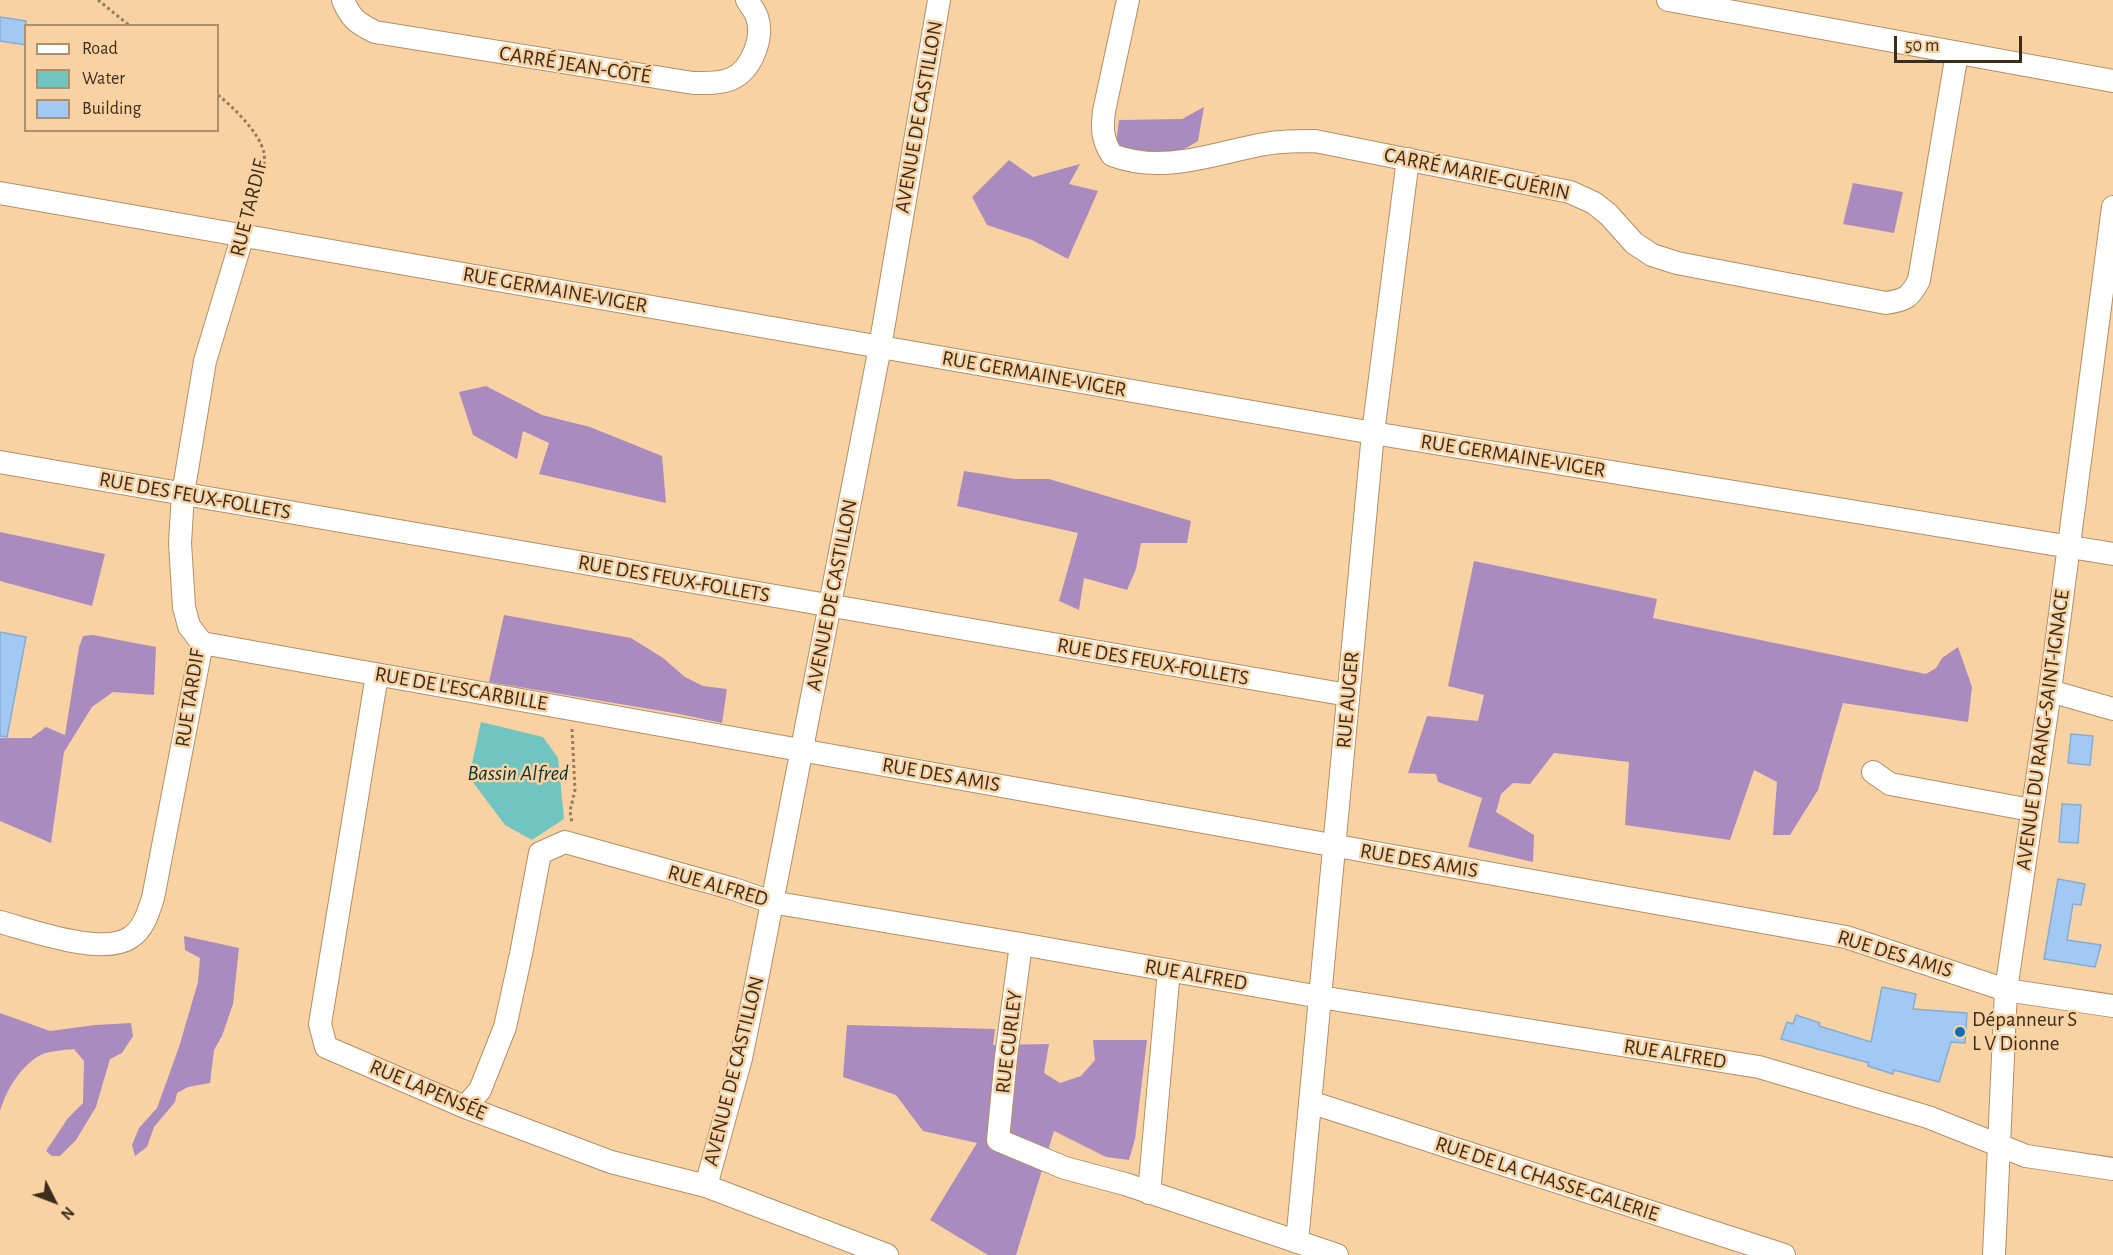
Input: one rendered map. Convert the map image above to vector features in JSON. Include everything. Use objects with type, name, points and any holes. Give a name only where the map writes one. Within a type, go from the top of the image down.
[{"type":"street","name":"CARRÉ JEAN-CÔTÉ","points":[[343,0],[349,15],[375,32],[693,83],[718,83],[734,77],[747,65],[754,52],[759,33],[757,18],[747,0]]},
{"type":"street","name":"AVENUE DE CASTILLON","points":[[706,1186],[741,1058],[830,605],[880,347],[939,0]]},
{"type":"street","name":"CARRÉ MARIE-GUÉRIN","points":[[1128,0],[1102,129],[1105,144],[1112,155],[1140,163],[1165,164],[1189,162],[1286,141],[1315,141],[1570,192],[1594,203],[1608,214],[1634,243],[1652,255],[1677,263],[1886,303],[1903,300],[1912,293],[1924,263],[1957,53]]},
{"type":"street","points":[[1668,0],[2113,81]]},
{"type":"street","name":"RUE AUGER","points":[[1306,1248],[1310,1102],[1348,695],[1373,433],[1408,159]]},
{"type":"street","name":"RUE GERMAINE-VIGER","points":[[0,193],[1373,433],[2113,554]]},
{"type":"street","name":"AVENUE DU RANG-SAINT-IGNACE","points":[[1994,1255],[2006,990],[2050,691],[2113,207]]},
{"type":"street","name":"RUE TARDIF","points":[[0,922],[86,944],[109,944],[130,938],[146,921],[153,898],[202,643],[189,626],[184,607],[180,543],[183,494],[205,362],[243,235]]},
{"type":"street","name":"RUE DES FEUX-FOLLETS","points":[[0,462],[1348,695]]},
{"type":"street","name":"RUE DE L'ESCARBILLE","points":[[202,643],[719,736]]},
{"type":"street","name":"RUE LAPENSÉE","points":[[377,675],[320,1024],[326,1047],[465,1107],[611,1162],[706,1186],[887,1254]]},
{"type":"street","points":[[2050,691],[2113,709]]},
{"type":"street","name":"RUE DES AMIS","points":[[719,736],[1846,937],[2006,990],[2113,1006]]},
{"type":"street","points":[[1873,772],[1890,784],[2031,810]]},
{"type":"street","points":[[465,1107],[480,1090],[505,1027],[540,853],[565,842]]},
{"type":"street","name":"RUE ALFRED","points":[[565,842],[734,889],[771,902],[1320,997],[1759,1067],[1928,1117],[2026,1156],[2113,1169]]},
{"type":"street","name":"RUE CURLEY","points":[[1021,944],[998,1140],[1065,1168],[1149,1193]]},
{"type":"street","points":[[1169,970],[1149,1193],[1306,1248],[1337,1255]]},
{"type":"street","name":"RUE DE LA CHASSE-GALERIE","points":[[1310,1102],[1784,1255]]},
{"type":"path","points":[[98,0],[128,24]]},
{"type":"path","name":"RUE TARDIF","points":[[219,96],[233,107],[265,153],[260,181],[243,235]]},
{"type":"path","points":[[565,842],[574,832],[570,811],[575,790],[574,740],[568,709]]},
{"type":"shaded area","points":[[1204,107],[1198,141],[1176,154],[1115,152],[1119,120],[1182,119]]},
{"type":"shaded area","points":[[1009,160],[1033,177],[1080,164],[1069,184],[1098,191],[1068,259],[1032,240],[987,225],[972,197]]},
{"type":"shaded area","points":[[1853,183],[1903,192],[1894,233],[1843,224]]},
{"type":"shaded area","points":[[486,386],[542,415],[590,427],[662,456],[666,503],[539,474],[549,443],[523,431],[517,459],[473,435],[459,392]]},
{"type":"shaded area","points":[[964,471],[1015,479],[1049,479],[1191,521],[1187,543],[1141,543],[1136,569],[1127,590],[1084,578],[1079,610],[1059,601],[1078,533],[957,506]]},
{"type":"shaded area","points":[[0,532],[105,554],[92,606],[0,581]]},
{"type":"shaded area","points":[[1474,561],[1657,599],[1653,618],[1926,674],[1936,668],[1942,658],[1958,647],[1972,687],[1968,722],[1843,703],[1818,790],[1790,835],[1773,835],[1777,782],[1754,770],[1730,840],[1625,825],[1629,762],[1554,753],[1530,784],[1513,783],[1501,794],[1496,812],[1534,835],[1533,862],[1468,847],[1482,798],[1438,782],[1436,774],[1408,773],[1427,716],[1478,721],[1484,695],[1448,686]]},
{"type":"shaded area","points":[[504,615],[631,638],[663,658],[685,677],[703,686],[727,689],[722,723],[489,682]]},
{"type":"shaded area","points":[[93,635],[156,647],[154,695],[113,692],[92,707],[64,752],[51,843],[0,821],[0,738],[31,738],[46,727],[65,735],[79,647],[83,636]]},
{"type":"shaded area","points":[[184,936],[239,948],[233,1004],[222,1036],[214,1050],[210,1083],[188,1087],[177,1093],[175,1102],[154,1127],[147,1147],[135,1156],[132,1145],[139,1128],[157,1108],[179,1047],[198,982],[200,958],[185,950]]},
{"type":"shaded area","points":[[0,1013],[50,1031],[131,1023],[133,1036],[122,1053],[110,1059],[96,1107],[76,1140],[60,1156],[52,1156],[46,1151],[68,1118],[83,1103],[84,1061],[74,1049],[50,1052],[37,1057],[14,1081],[0,1111]]},
{"type":"shaded area","points":[[847,1025],[995,1029],[993,1045],[1049,1044],[1044,1073],[1060,1083],[1081,1076],[1095,1060],[1093,1040],[1147,1040],[1135,1139],[1129,1160],[1106,1157],[1054,1131],[1016,1255],[988,1255],[930,1220],[977,1143],[923,1131],[896,1095],[843,1077]]},
{"type":"water","name":"Bassin Alfred","points":[[481,722],[543,737],[558,758],[564,819],[532,840],[505,825],[469,777]]},
{"type":"building","points":[[0,17],[26,21],[24,45],[0,41]]},
{"type":"building","points":[[0,632],[26,637],[7,737],[0,736]]},
{"type":"building","points":[[2071,734],[2093,736],[2090,765],[2068,763]]},
{"type":"building","points":[[2062,804],[2081,805],[2078,843],[2059,842]]},
{"type":"building","points":[[2058,879],[2085,884],[2081,905],[2073,904],[2067,940],[2101,945],[2095,967],[2044,959]]},
{"type":"building","points":[[1882,987],[1916,994],[1913,1009],[1967,1013],[1965,1043],[1951,1042],[1939,1082],[1894,1070],[1893,1074],[1868,1066],[1869,1063],[1781,1039],[1787,1022],[1793,1024],[1796,1015],[1820,1023],[1819,1026],[1871,1042]]},
{"type":"place","name":"Dépanneur S L V Dionne","points":[[1960,1032]]}]
